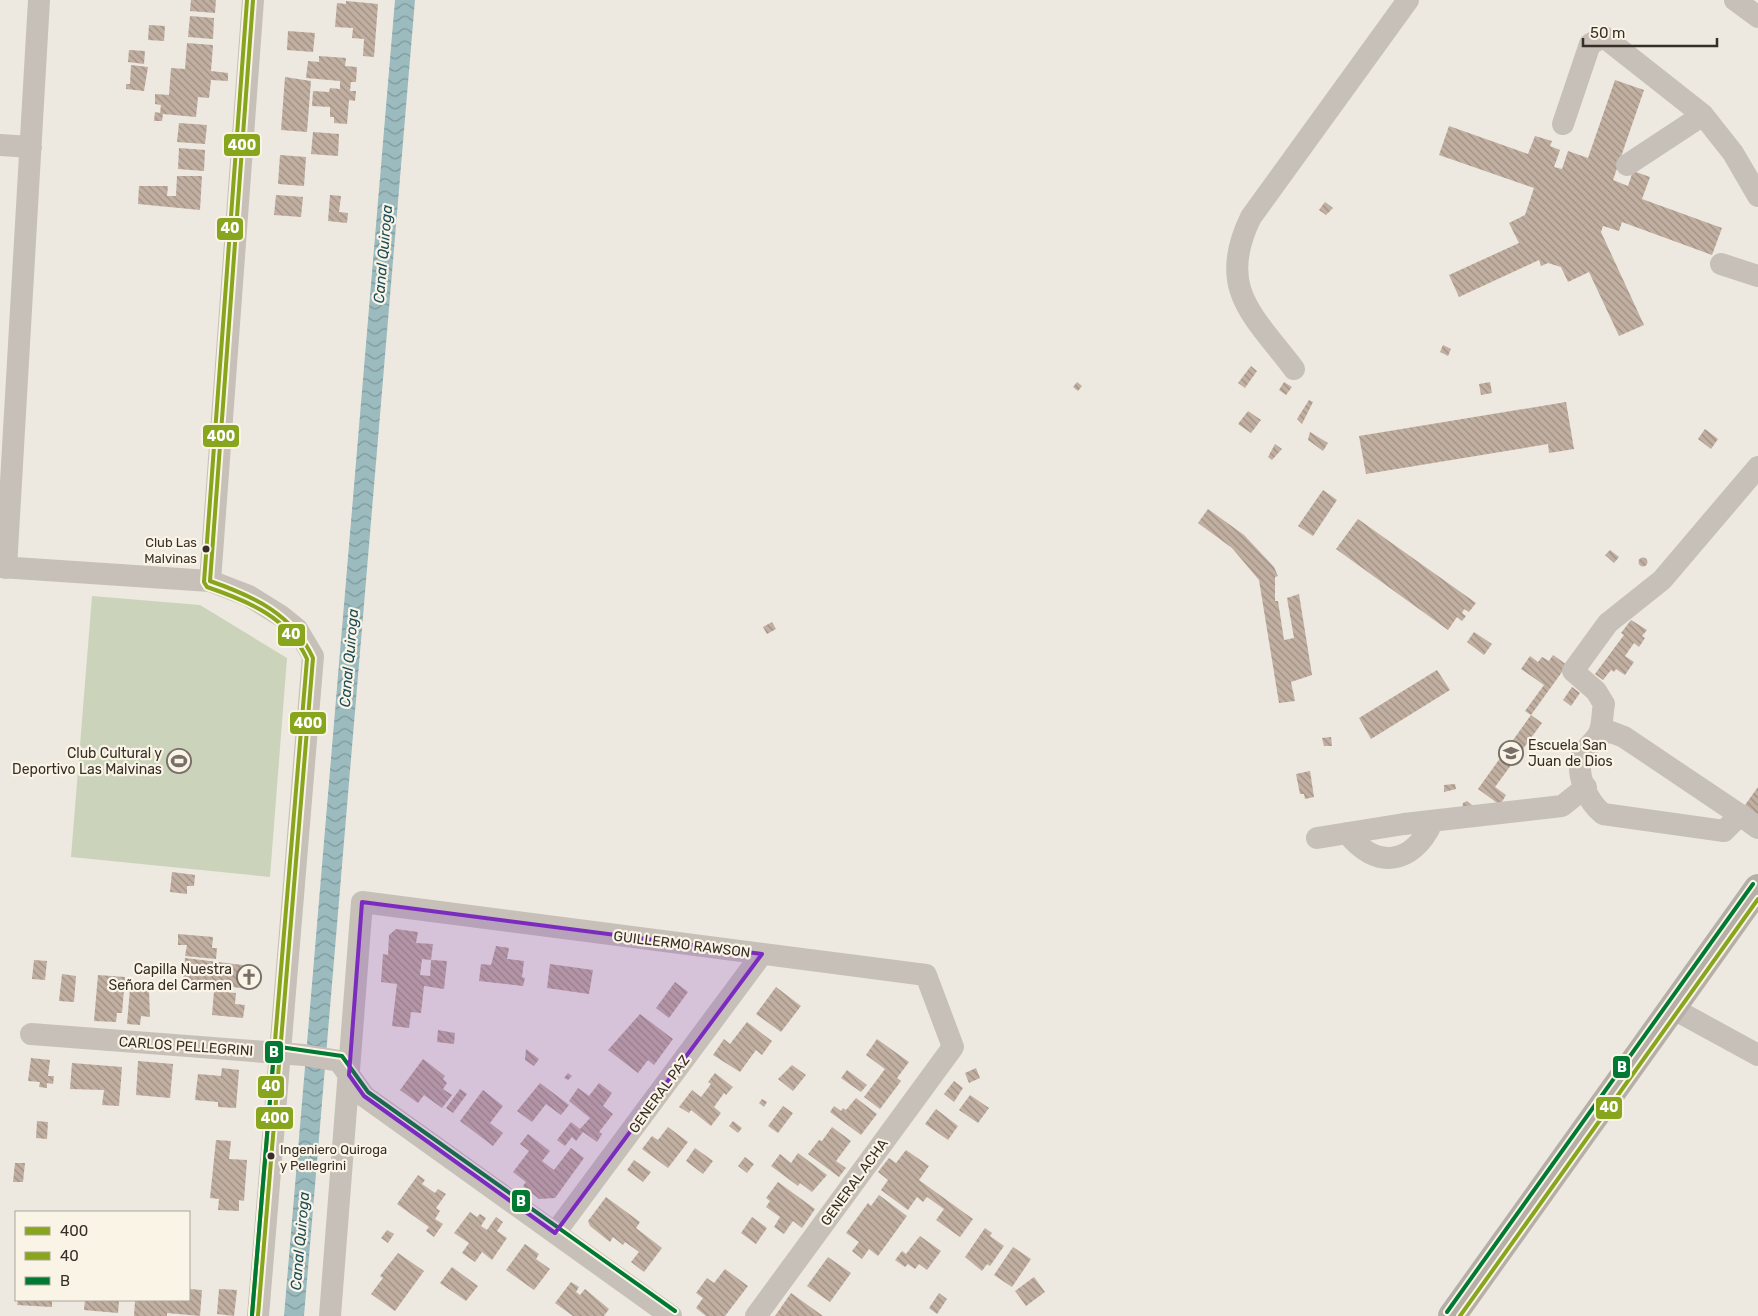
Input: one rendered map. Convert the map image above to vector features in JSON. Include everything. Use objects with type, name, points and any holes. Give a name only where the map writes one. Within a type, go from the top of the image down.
[{"type":"main road","points":[[1452,1316],[1758,888]]},
{"type":"street","points":[[39,0],[3,567],[210,581],[249,596],[286,619],[303,638],[313,658],[258,1316]]},
{"type":"street","points":[[210,581],[253,0]]},
{"type":"street","points":[[1294,369],[1246,306],[1238,284],[1236,263],[1239,240],[1250,217],[1408,0]]},
{"type":"street","points":[[1735,0],[1758,17]]},
{"type":"street","points":[[1563,124],[1590,44],[1604,37],[1703,115],[1733,153],[1758,196]]},
{"type":"street","points":[[1627,165],[1703,115]]},
{"type":"street","points":[[0,145],[30,147]]},
{"type":"street","points":[[1721,264],[1758,276]]},
{"type":"street","points":[[1749,822],[1724,831],[1603,814],[1593,806],[1579,773],[1582,757],[1588,745],[1599,734],[1604,704],[1596,691],[1573,671],[1608,623],[1662,580],[1758,467]]},
{"type":"street","points":[[1599,734],[1611,732],[1624,737],[1749,822]]},
{"type":"street","points":[[1317,838],[1404,824],[1432,823],[1562,806],[1586,787]]},
{"type":"street","points":[[1347,833],[1358,847],[1374,856],[1393,858],[1410,852],[1424,839],[1432,823]]},
{"type":"street","name":"GUILLERMO RAWSON","points":[[349,1075],[362,902],[926,975],[953,1047]]},
{"type":"street","name":"GENERAL PAZ","points":[[555,1233],[762,954]]},
{"type":"street","points":[[1672,1008],[1758,1055]]},
{"type":"street","name":"CARLOS PELLEGRINI","points":[[31,1034],[304,1055],[339,1061],[364,1096],[671,1316]]},
{"type":"street","name":"GENERAL ACHA","points":[[756,1316],[953,1047]]},
{"type":"street","points":[[330,1316],[349,1075]]},
{"type":"highlighted area","points":[[362,902],[762,954],[555,1233],[364,1096],[349,1075]]},
{"type":"green space","name":"Club Cultural y Deportivo Las Malvinas","points":[[92,596],[200,605],[287,658],[270,877],[71,857]]},
{"type":"water","name":"Canal Quiroga","points":[[395,0],[415,0],[304,1316],[284,1316]]},
{"type":"building","points":[[191,0],[216,0],[215,13],[190,11]]},
{"type":"building","points":[[346,1],[378,4],[374,57],[363,56],[364,39],[352,38],[353,28],[335,27],[337,3],[346,4]]},
{"type":"building","points":[[190,16],[214,18],[213,39],[188,37]]},
{"type":"building","points":[[149,25],[165,26],[164,41],[148,40]]},
{"type":"building","points":[[288,31],[315,33],[313,52],[287,50]]},
{"type":"building","points":[[187,43],[213,45],[211,71],[228,73],[228,81],[211,80],[209,98],[198,97],[196,117],[163,114],[162,121],[154,121],[155,112],[160,113],[161,105],[155,104],[155,94],[169,95],[171,68],[185,69]]},
{"type":"building","points":[[129,50],[145,51],[144,64],[128,62]]},
{"type":"building","points":[[319,56],[346,58],[345,66],[357,67],[356,82],[351,82],[350,91],[356,91],[355,101],[349,100],[347,124],[334,123],[334,117],[330,117],[330,107],[312,106],[313,91],[329,92],[330,88],[340,89],[340,81],[306,78],[308,61],[319,62]]},
{"type":"building","points":[[131,65],[148,67],[144,91],[126,89],[126,84],[130,84]]},
{"type":"building","points":[[285,77],[311,81],[307,132],[281,130]]},
{"type":"building","points":[[1615,80],[1644,90],[1613,180],[1628,186],[1633,171],[1650,177],[1642,199],[1722,228],[1712,255],[1622,222],[1619,231],[1603,226],[1601,232],[1644,325],[1619,336],[1589,272],[1568,282],[1561,267],[1548,263],[1541,266],[1539,260],[1459,297],[1449,275],[1519,243],[1509,223],[1525,215],[1534,188],[1439,155],[1449,126],[1528,154],[1535,136],[1552,141],[1550,146],[1560,150],[1554,167],[1562,169],[1568,151],[1588,158]]},
{"type":"building","points":[[179,123],[207,125],[205,144],[177,142]]},
{"type":"building","points":[[313,132],[339,134],[338,156],[311,154]]},
{"type":"building","points":[[179,148],[205,150],[204,171],[178,169]]},
{"type":"building","points":[[280,155],[306,157],[304,186],[278,184]]},
{"type":"building","points":[[177,176],[202,176],[200,210],[138,204],[139,186],[168,186],[167,196],[176,196]]},
{"type":"building","points":[[276,195],[303,197],[301,217],[274,215]]},
{"type":"building","points":[[330,195],[341,196],[339,212],[348,213],[347,223],[328,221]]},
{"type":"building","points":[[1325,202],[1333,208],[1326,215],[1319,210]]},
{"type":"building","points":[[1443,345],[1451,349],[1448,356],[1440,352]]},
{"type":"building","points":[[1251,366],[1257,371],[1245,388],[1238,383]]},
{"type":"building","points":[[1077,382],[1082,386],[1078,391],[1073,387]]},
{"type":"building","points":[[1284,382],[1292,387],[1286,395],[1279,390]]},
{"type":"building","points":[[1490,382],[1492,393],[1481,395],[1479,384]]},
{"type":"building","points":[[1309,400],[1313,402],[1302,424],[1297,419]]},
{"type":"building","points":[[1566,402],[1574,449],[1549,453],[1548,444],[1366,474],[1359,436]]},
{"type":"building","points":[[1248,411],[1261,420],[1251,433],[1238,424]]},
{"type":"building","points":[[1705,429],[1718,439],[1711,449],[1698,439]]},
{"type":"building","points":[[1310,432],[1328,443],[1323,451],[1308,440]]},
{"type":"building","points":[[1275,444],[1282,449],[1272,460],[1268,457]]},
{"type":"building","points":[[1323,490],[1337,500],[1313,536],[1298,526]]},
{"type":"building","points":[[1208,509],[1244,535],[1274,567],[1278,576],[1275,577],[1275,601],[1278,601],[1284,640],[1294,638],[1287,598],[1299,594],[1312,675],[1291,682],[1295,701],[1279,703],[1259,580],[1232,548],[1198,523]]},
{"type":"building","points":[[1358,519],[1476,603],[1469,612],[1464,609],[1462,613],[1466,616],[1462,621],[1457,617],[1448,630],[1336,549]]},
{"type":"building","points":[[1610,550],[1619,557],[1614,563],[1605,555]]},
{"type":"building","points":[[1643,557],[1648,562],[1643,567],[1638,562]]},
{"type":"building","points":[[1631,620],[1647,630],[1642,636],[1645,638],[1639,647],[1634,643],[1625,656],[1634,662],[1625,675],[1616,669],[1614,672],[1611,670],[1603,680],[1595,674],[1624,635],[1621,633]]},
{"type":"building","points":[[772,622],[776,629],[767,634],[763,627]]},
{"type":"building","points":[[1474,632],[1492,644],[1484,655],[1467,642]]},
{"type":"building","points":[[1553,655],[1567,665],[1531,715],[1525,711],[1544,685],[1521,669],[1530,656],[1538,662],[1542,657],[1549,661]]},
{"type":"building","points":[[1437,670],[1450,690],[1371,739],[1359,718]]},
{"type":"building","points":[[1572,687],[1580,693],[1571,706],[1563,700]]},
{"type":"building","points":[[1531,715],[1542,723],[1495,787],[1506,795],[1500,805],[1478,789]]},
{"type":"building","points":[[1331,737],[1332,746],[1324,746],[1322,738]]},
{"type":"building","points":[[1310,771],[1314,797],[1305,799],[1304,794],[1300,794],[1296,774]]},
{"type":"building","points":[[1455,784],[1456,789],[1444,792],[1444,785]]},
{"type":"building","points":[[1758,787],[1758,815],[1745,805]]},
{"type":"building","points":[[1467,801],[1473,806],[1462,808],[1463,803]]},
{"type":"building","points":[[172,872],[195,875],[194,886],[187,886],[187,894],[170,892]]},
{"type":"building","points":[[396,929],[418,932],[416,943],[433,944],[431,960],[447,961],[444,989],[424,986],[421,1013],[411,1012],[409,1028],[392,1026],[397,984],[381,982],[383,954],[388,955],[389,935]],"holes":[[[422,959],[431,960],[430,976],[420,975]]]},
{"type":"building","points":[[178,934],[213,937],[212,948],[217,948],[216,959],[185,956],[187,945],[178,945]]},
{"type":"building","points":[[496,946],[509,948],[507,959],[524,961],[522,977],[525,978],[523,986],[479,981],[481,964],[491,965]]},
{"type":"building","points":[[185,958],[251,966],[249,989],[183,981]]},
{"type":"building","points":[[34,960],[47,961],[45,980],[32,979]]},
{"type":"building","points":[[550,964],[593,970],[589,994],[547,988]]},
{"type":"building","points":[[62,974],[76,976],[74,1002],[59,1001]]},
{"type":"building","points":[[98,975],[125,977],[122,1013],[117,1013],[116,1022],[94,1021]]},
{"type":"building","points":[[675,982],[688,992],[669,1018],[656,1008]]},
{"type":"building","points":[[776,987],[801,1006],[781,1032],[756,1014]]},
{"type":"building","points":[[130,989],[149,991],[150,1017],[141,1016],[140,1025],[127,1024]]},
{"type":"building","points":[[214,991],[236,993],[235,1004],[245,1005],[243,1018],[212,1015]]},
{"type":"building","points":[[640,1014],[673,1039],[654,1065],[648,1060],[638,1073],[608,1050]]},
{"type":"building","points":[[747,1022],[772,1041],[762,1055],[756,1050],[740,1072],[713,1055],[724,1039],[730,1044]]},
{"type":"building","points":[[438,1030],[455,1033],[454,1044],[437,1042]]},
{"type":"building","points":[[877,1039],[909,1062],[897,1078],[901,1081],[880,1109],[864,1097],[885,1069],[866,1055]]},
{"type":"building","points":[[526,1049],[539,1059],[534,1066],[525,1060]]},
{"type":"building","points":[[31,1058],[50,1060],[48,1076],[54,1076],[53,1084],[47,1083],[47,1088],[39,1087],[40,1082],[28,1081]]},
{"type":"building","points":[[423,1059],[445,1076],[443,1079],[447,1083],[443,1089],[452,1095],[442,1108],[424,1095],[418,1103],[400,1090]]},
{"type":"building","points":[[138,1061],[173,1064],[170,1098],[136,1095]]},
{"type":"building","points":[[72,1063],[122,1067],[119,1106],[102,1105],[104,1090],[70,1089]]},
{"type":"building","points":[[792,1065],[806,1075],[793,1091],[778,1079]]},
{"type":"building","points":[[222,1068],[239,1070],[236,1108],[218,1107],[218,1102],[195,1100],[198,1074],[221,1076]]},
{"type":"building","points":[[976,1068],[980,1078],[969,1083],[965,1073]]},
{"type":"building","points":[[847,1070],[867,1085],[861,1092],[841,1078]]},
{"type":"building","points":[[568,1073],[572,1076],[568,1080],[564,1078]]},
{"type":"building","points":[[715,1073],[733,1087],[726,1095],[724,1093],[714,1107],[721,1113],[711,1126],[691,1110],[689,1113],[679,1107],[692,1090],[701,1097],[711,1084],[708,1082]]},
{"type":"building","points":[[954,1081],[963,1088],[954,1102],[944,1094]]},
{"type":"building","points":[[540,1083],[569,1105],[561,1115],[546,1104],[532,1122],[517,1111]]},
{"type":"building","points":[[599,1083],[612,1093],[603,1106],[613,1114],[599,1132],[602,1134],[597,1142],[583,1132],[576,1141],[572,1137],[565,1146],[557,1140],[571,1122],[580,1129],[590,1118],[569,1101],[578,1088],[589,1096]]},
{"type":"building","points":[[460,1089],[467,1094],[453,1113],[446,1108]]},
{"type":"building","points":[[483,1090],[503,1106],[490,1123],[503,1133],[493,1146],[460,1121]]},
{"type":"building","points":[[970,1095],[989,1108],[978,1123],[959,1110]]},
{"type":"building","points":[[856,1098],[877,1114],[861,1135],[830,1112],[834,1106],[841,1111],[843,1108],[846,1110]]},
{"type":"building","points":[[762,1099],[767,1102],[764,1107],[759,1103]]},
{"type":"building","points":[[783,1106],[793,1113],[778,1133],[768,1126]]},
{"type":"building","points":[[936,1109],[958,1126],[948,1140],[925,1124]]},
{"type":"building","points":[[37,1121],[48,1122],[47,1139],[36,1138]]},
{"type":"building","points":[[733,1121],[742,1128],[738,1133],[729,1126]]},
{"type":"building","points":[[668,1127],[688,1142],[668,1168],[642,1149],[652,1136],[658,1140]]},
{"type":"building","points":[[832,1127],[851,1141],[836,1161],[846,1168],[839,1177],[808,1154],[819,1140],[822,1141]]},
{"type":"building","points":[[528,1134],[550,1151],[542,1161],[554,1170],[571,1148],[584,1158],[555,1198],[539,1199],[523,1186],[526,1182],[513,1172],[529,1151],[520,1144]]},
{"type":"building","points":[[216,1140],[231,1141],[229,1159],[247,1160],[244,1201],[239,1200],[239,1211],[218,1210],[219,1199],[210,1198]]},
{"type":"building","points":[[695,1148],[713,1161],[703,1174],[686,1161]]},
{"type":"building","points":[[906,1150],[929,1166],[919,1180],[973,1219],[960,1237],[936,1220],[944,1209],[927,1197],[923,1202],[917,1197],[908,1210],[881,1190],[888,1180],[878,1172],[889,1158],[896,1163]]},
{"type":"building","points":[[798,1153],[827,1175],[812,1192],[800,1183],[798,1186],[771,1166],[780,1154],[791,1163]]},
{"type":"building","points":[[745,1157],[754,1164],[747,1173],[738,1166]]},
{"type":"building","points":[[634,1160],[651,1172],[643,1182],[627,1170]]},
{"type":"building","points":[[15,1163],[25,1163],[23,1182],[13,1182]]},
{"type":"building","points":[[418,1175],[425,1180],[422,1184],[435,1193],[438,1189],[446,1194],[436,1208],[440,1211],[435,1219],[443,1224],[434,1237],[426,1231],[429,1227],[397,1204]]},
{"type":"building","points":[[778,1182],[815,1209],[802,1228],[793,1221],[784,1234],[774,1227],[780,1217],[766,1207],[770,1201],[766,1198]]},
{"type":"building","points":[[879,1195],[907,1216],[878,1256],[869,1249],[862,1259],[852,1251],[859,1242],[846,1233],[868,1203],[871,1206]]},
{"type":"building","points":[[606,1197],[640,1222],[636,1228],[662,1248],[644,1272],[631,1262],[639,1252],[625,1242],[623,1245],[613,1237],[610,1242],[590,1226],[588,1221]]},
{"type":"building","points":[[470,1212],[477,1217],[480,1214],[486,1218],[481,1226],[487,1230],[496,1217],[503,1222],[497,1231],[507,1238],[492,1260],[482,1252],[475,1262],[462,1253],[469,1243],[454,1233]]},
{"type":"building","points":[[752,1217],[767,1228],[756,1244],[741,1233]]},
{"type":"building","points":[[985,1228],[992,1233],[990,1236],[1004,1246],[990,1266],[987,1264],[982,1271],[965,1257]]},
{"type":"building","points":[[387,1230],[394,1234],[388,1243],[381,1238]]},
{"type":"building","points":[[920,1236],[941,1251],[927,1270],[919,1264],[915,1269],[908,1264],[905,1267],[895,1260],[902,1251],[906,1254]]},
{"type":"building","points":[[525,1244],[539,1254],[536,1259],[550,1269],[534,1290],[506,1270]]},
{"type":"building","points":[[1013,1247],[1031,1259],[1012,1287],[994,1275]]},
{"type":"building","points":[[398,1253],[424,1271],[395,1311],[371,1294],[383,1278],[380,1276]]},
{"type":"building","points":[[828,1257],[851,1273],[830,1302],[807,1286]]},
{"type":"building","points":[[452,1267],[478,1286],[466,1301],[440,1283]]},
{"type":"building","points":[[725,1269],[748,1286],[725,1316],[706,1316],[696,1308],[703,1298],[696,1293],[707,1278],[714,1283]]},
{"type":"building","points":[[1034,1277],[1045,1292],[1026,1306],[1015,1291]]},
{"type":"building","points":[[571,1282],[579,1287],[576,1292],[580,1295],[585,1289],[609,1309],[604,1316],[573,1316],[555,1303]]},
{"type":"building","points":[[190,1289],[202,1290],[200,1316],[167,1313],[167,1316],[134,1316],[135,1301],[190,1301]]},
{"type":"building","points":[[219,1289],[237,1290],[234,1316],[217,1314]]},
{"type":"building","points":[[791,1293],[823,1316],[775,1316]]},
{"type":"building","points":[[939,1293],[947,1299],[937,1314],[929,1308]]},
{"type":"building","points":[[18,1301],[52,1301],[52,1307],[17,1305]]},
{"type":"building","points":[[85,1301],[119,1301],[118,1313],[84,1310]]},
{"type":"transit line","name":"40","points":[[247,0],[204,582],[207,587],[252,605],[278,621],[299,644],[307,659],[252,1315]]},
{"type":"transit line","name":"400","points":[[210,581],[253,0]]},
{"type":"transit line","name":"400","points":[[210,581],[256,600],[283,618],[305,643],[313,658],[258,1316]]},
{"type":"transit line","name":"B","points":[[1447,1312],[1753,884]]},
{"type":"transit line","name":"40","points":[[1460,1316],[1758,899]]},
{"type":"transit line","name":"B","points":[[252,1315],[274,1052],[280,1047],[342,1056],[368,1092],[675,1311]]},
{"type":"place","name":"Club Las Malvinas","points":[[206,549]]},
{"type":"place","name":"Escuela San Juan de Dios","points":[[1511,753]]},
{"type":"place","name":"Club Cultural y Deportivo Las Malvinas","points":[[179,761]]},
{"type":"place","name":"Capilla Nuestra Señora del Carmen","points":[[249,977]]},
{"type":"place","name":"Ingeniero Quiroga y Pellegrini","points":[[271,1156]]}]
